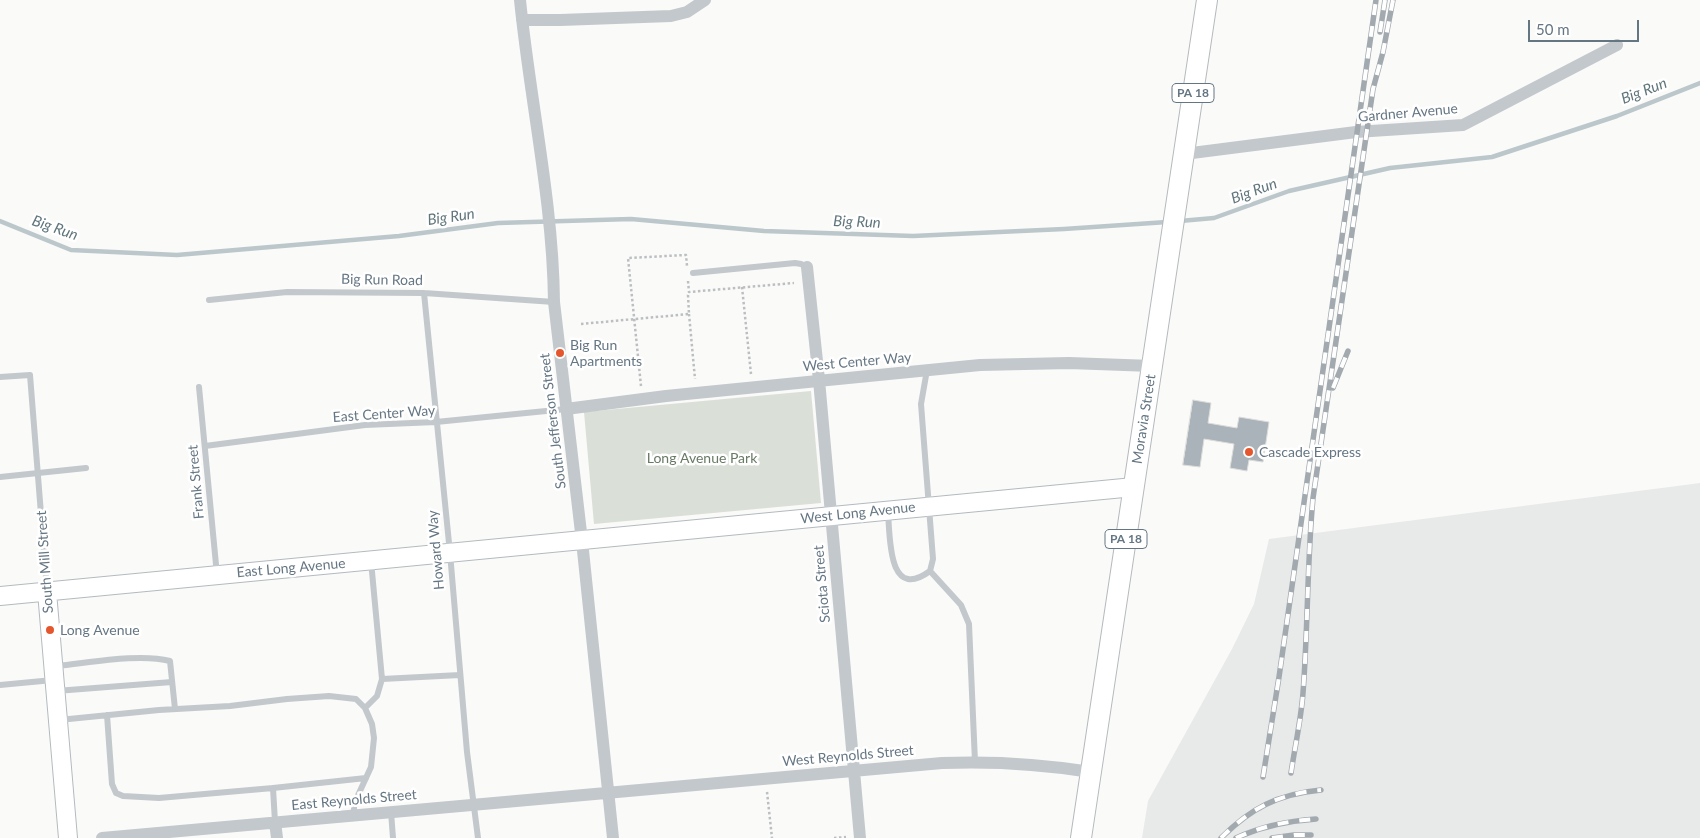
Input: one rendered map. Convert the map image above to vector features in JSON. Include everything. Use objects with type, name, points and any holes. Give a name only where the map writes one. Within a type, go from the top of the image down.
[{"type":"main road","name":"Moravia Street","points":[[1081,838],[1207,0]]},
{"type":"street","name":"South Jefferson Street","points":[[520,0],[554,268],[554,302],[582,541],[613,838]]},
{"type":"street","points":[[522,20],[672,16],[687,12],[705,0]]},
{"type":"street","name":"Gardner Avenue","points":[[1184,154],[1356,132],[1463,124],[1617,45]]},
{"type":"street","name":"Sciota Street","points":[[807,267],[860,838]]},
{"type":"street","name":"West Center Way","points":[[566,410],[666,396],[927,370],[1026,363],[1152,366]]},
{"type":"street","name":"West Long Avenue","points":[[582,541],[1134,487]]},
{"type":"street","name":"East Long Avenue","points":[[0,596],[582,541]]},
{"type":"street","name":"South Mill Street","points":[[47,592],[68,838]]},
{"type":"street","name":"West Reynolds Street","points":[[608,793],[942,763],[1031,764],[1091,772]]},
{"type":"street","name":"East Reynolds Street","points":[[102,838],[608,793]]},
{"type":"street","points":[[275,822],[277,838]]},
{"type":"lane","points":[[693,273],[792,263],[807,267]]},
{"type":"lane","name":"Big Run Road","points":[[209,300],[287,292],[424,293],[554,302]]},
{"type":"lane","name":"Howard Way","points":[[424,293],[450,553],[467,752],[478,838]]},
{"type":"lane","points":[[888,510],[892,561],[899,574],[908,580],[920,579],[930,571],[933,559],[921,404],[927,370]]},
{"type":"lane","name":"South Mill Street","points":[[0,377],[30,375],[47,592]]},
{"type":"lane","name":"Frank Street","points":[[200,387],[217,575]]},
{"type":"lane","name":"East Center Way","points":[[205,446],[365,425],[436,422],[566,410]]},
{"type":"lane","points":[[0,477],[86,468]]},
{"type":"lane","points":[[364,708],[377,696],[382,680],[371,560]]},
{"type":"lane","points":[[930,571],[961,605],[969,624],[975,762]]},
{"type":"lane","points":[[55,679],[137,658],[159,658],[170,661],[175,709]]},
{"type":"lane","points":[[382,680],[460,675]]},
{"type":"lane","points":[[0,685],[55,679],[172,682]]},
{"type":"lane","points":[[58,720],[329,696],[356,699],[364,708],[372,724],[374,738],[372,767],[354,804],[354,815]]},
{"type":"lane","points":[[107,715],[112,784],[116,793],[124,796],[159,798],[366,778]]},
{"type":"lane","points":[[273,788],[275,822]]},
{"type":"lane","points":[[391,812],[393,838]]},
{"type":"path","points":[[641,388],[628,258],[686,256],[689,314],[696,383]]},
{"type":"path","points":[[689,292],[794,282]]},
{"type":"path","points":[[742,287],[751,378]]},
{"type":"path","points":[[581,324],[689,314]]},
{"type":"path","points":[[767,792],[772,838]]},
{"type":"path","points":[[834,838],[846,837]]},
{"type":"shaded area","points":[[1700,483],[1700,838],[1142,838],[1148,801],[1232,649],[1254,604],[1269,539]]},
{"type":"green space","name":"Long Avenue Park","points":[[811,391],[821,503],[594,524],[584,412]]},
{"type":"building","points":[[1193,400],[1211,403],[1208,423],[1237,428],[1239,417],[1269,422],[1263,462],[1249,460],[1247,471],[1230,468],[1234,444],[1204,439],[1200,467],[1183,465]]},
{"type":"waterway","name":"Big Run","points":[[1180,221],[1214,218],[1289,191],[1390,168],[1492,157],[1617,116],[1700,83]]},
{"type":"waterway","name":"Big Run","points":[[0,221],[71,250],[177,255],[399,236],[498,223],[631,219],[764,231],[913,236],[1167,222]]},
{"type":"railway","points":[[1263,777],[1376,0]]},
{"type":"railway","points":[[1380,32],[1385,0]]},
{"type":"railway","points":[[1291,773],[1303,693],[1313,498],[1373,89],[1383,52],[1393,0]]},
{"type":"railway","points":[[1333,388],[1348,351]]},
{"type":"railway","points":[[1221,838],[1243,818],[1266,804],[1291,795],[1321,790]]},
{"type":"railway","points":[[1236,838],[1255,830],[1275,825],[1316,819]]},
{"type":"railway","points":[[1272,838],[1311,835]]},
{"type":"place","name":"Big Run Apartments","points":[[560,353]]},
{"type":"place","name":"Cascade Express","points":[[1249,452]]},
{"type":"place","name":"Long Avenue","points":[[50,630]]}]
